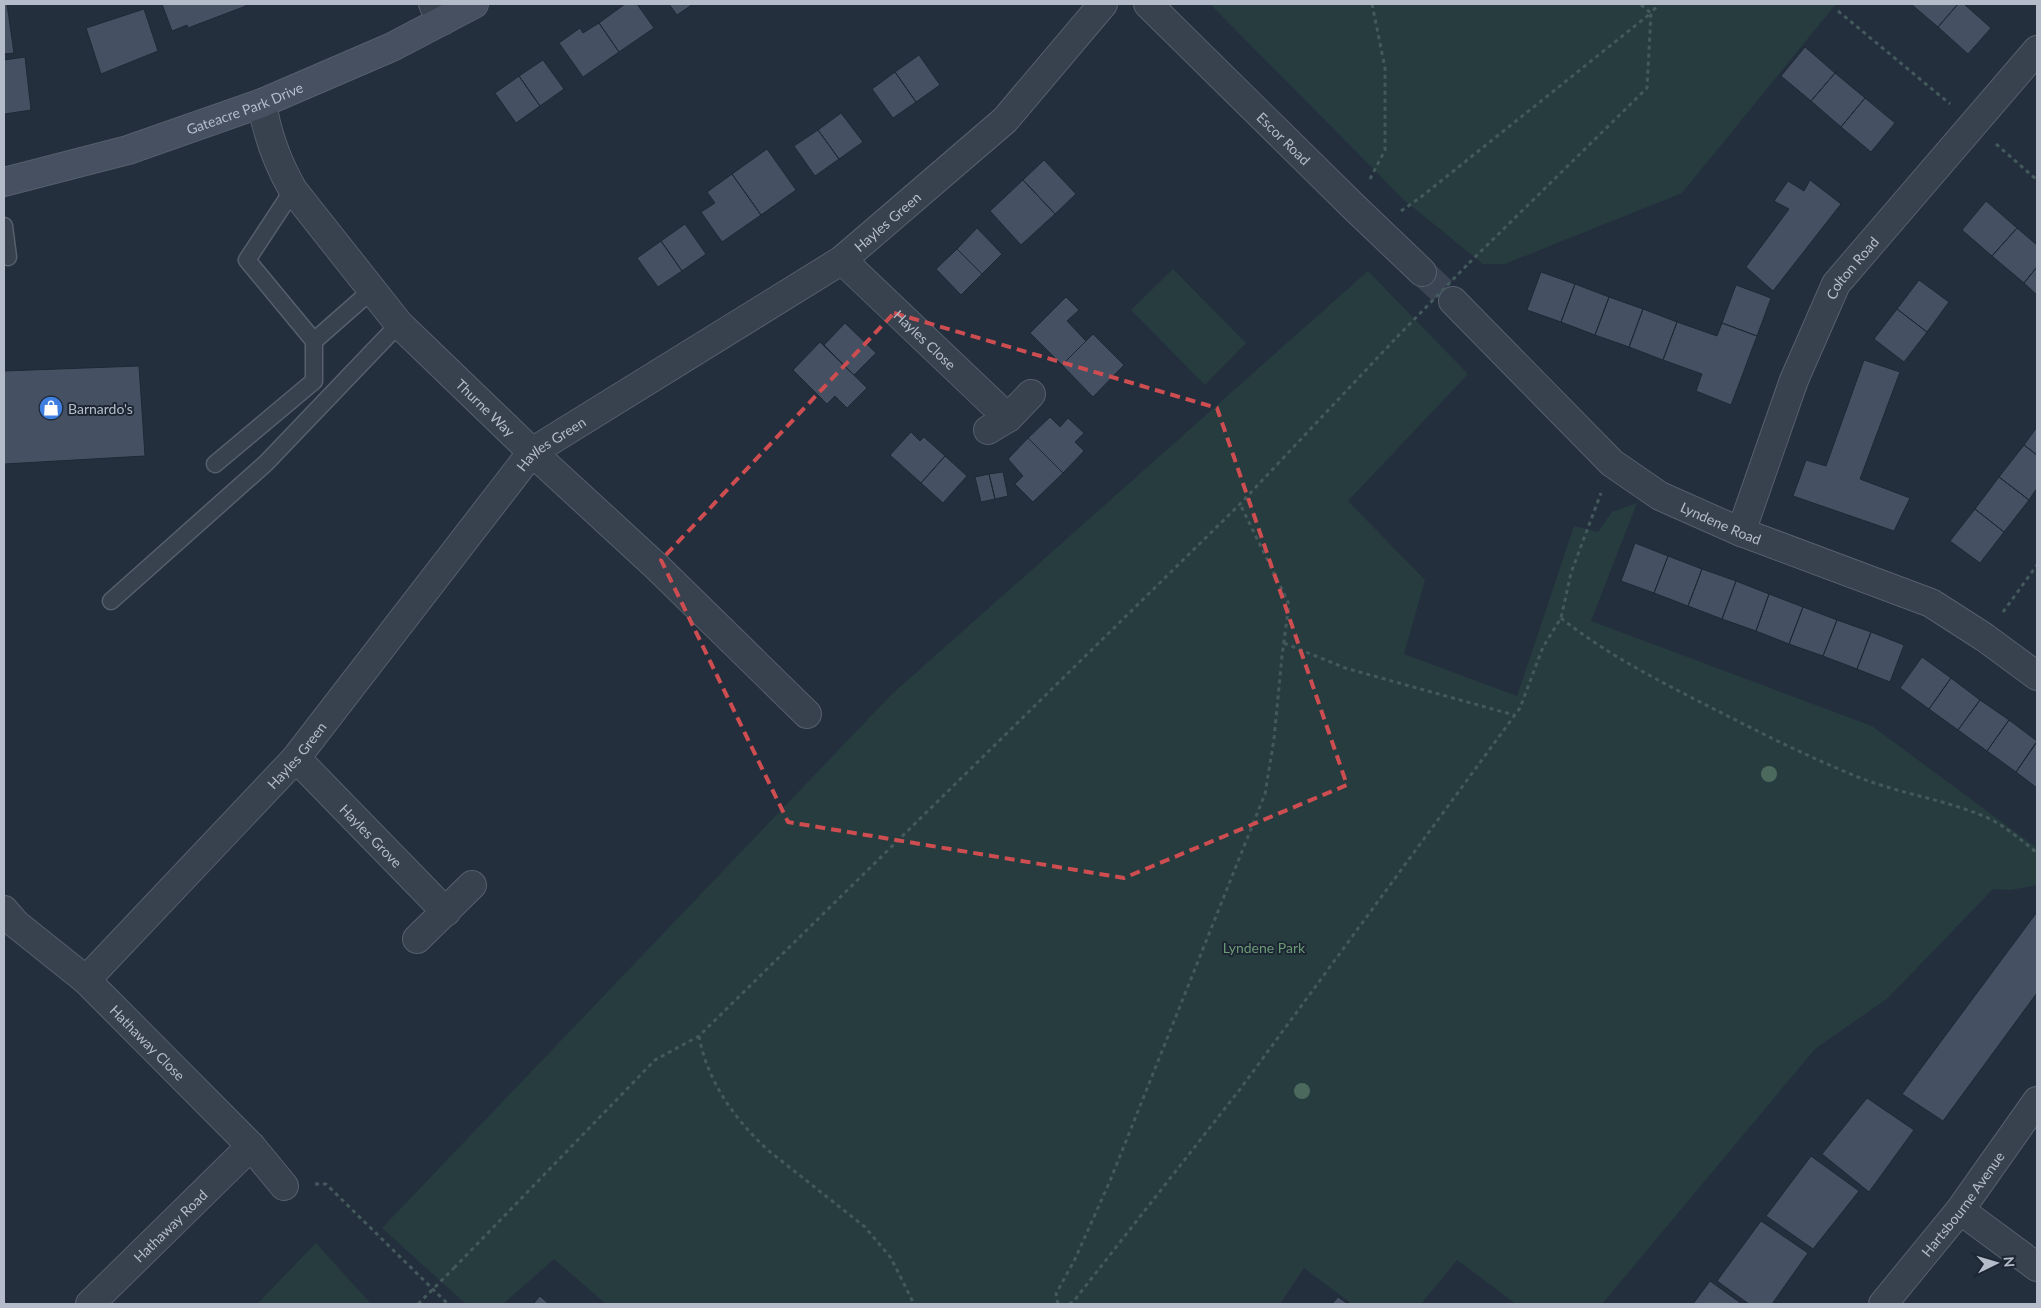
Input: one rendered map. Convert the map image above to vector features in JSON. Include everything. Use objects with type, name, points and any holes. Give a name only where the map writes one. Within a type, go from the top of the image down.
[{"type":"street","name":"Gateacre Park Drive","points":[[4,182],[128,150],[262,103],[392,47],[438,12],[474,4]]},
{"type":"street","name":"Hayles Green","points":[[86,980],[296,758],[532,452],[842,260],[1004,120],[1103,4]]},
{"type":"street","name":"Escor Road","points":[[1148,4],[1422,272]]},
{"type":"street","name":"Colton Road","points":[[1741,532],[1794,380],[1836,284],[2037,50]]},
{"type":"street","name":"Thurne Way","points":[[262,103],[272,149],[280,168],[293,190],[399,324],[532,452],[657,567],[807,714]]},
{"type":"street","name":"Hayles Close","points":[[842,260],[998,424],[1031,394]]},
{"type":"street","name":"Lyndene Road","points":[[1453,301],[1612,463],[1660,496],[1741,532],[1930,603],[1984,637],[2037,676]]},
{"type":"street","name":"Hayles Grove","points":[[296,758],[446,912]]},
{"type":"street","points":[[417,939],[472,885]]},
{"type":"street","name":"Hathaway Close","points":[[8,924],[86,980],[251,1146],[284,1186]]},
{"type":"street","name":"Hartsbourne Avenue","points":[[1883,1304],[1960,1210],[2037,1101]]},
{"type":"street","name":"Hathaway Road","points":[[90,1304],[251,1146]]},
{"type":"street","points":[[1960,1210],[2037,1267]]},
{"type":"lane","points":[[216,464],[314,381],[314,341],[247,260],[293,190]]},
{"type":"lane","points":[[4,226],[8,256]]},
{"type":"lane","points":[[314,341],[372,290]]},
{"type":"lane","points":[[111,601],[266,463],[399,324]]},
{"type":"path","points":[[1355,208],[1385,150],[1385,68],[1372,4]]},
{"type":"path","points":[[1640,4],[1651,13]]},
{"type":"path","points":[[1375,228],[1421,197],[1660,4]]},
{"type":"path","points":[[1838,11],[2037,180]]},
{"type":"path","points":[[418,1304],[655,1060],[699,1036],[1240,504],[1468,263],[1647,88],[1651,13]]},
{"type":"path","points":[[1069,1304],[1073,1302],[1091,1280],[1241,1088],[1514,716],[1524,700],[1543,647],[1562,618],[1571,573],[1612,463]]},
{"type":"path","points":[[1058,1304],[1056,1294],[1075,1259],[1110,1181],[1265,794],[1274,739],[1290,604],[1240,504]]},
{"type":"path","points":[[1984,637],[2037,565]]},
{"type":"path","points":[[1562,618],[1590,640],[1685,695],[1857,777],[1892,789],[1950,804],[1983,816],[2014,834],[2037,853]]},
{"type":"path","points":[[1284,643],[1345,668],[1514,716]]},
{"type":"path","points":[[699,1036],[702,1056],[711,1076],[730,1108],[768,1151],[865,1227],[891,1258],[914,1304]]},
{"type":"path","points":[[284,1186],[326,1184],[448,1304]]},
{"type":"highlighted area","points":[[894,313],[1217,408],[1347,785],[1124,878],[788,822],[661,560]]},
{"type":"green space","points":[[1210,4],[1836,4],[1682,193],[1505,264],[1483,264],[1404,200]]},
{"type":"green space","points":[[1173,269],[1246,343],[1205,385],[1131,310]]},
{"type":"green space","name":"Lyndene Park","points":[[1368,271],[1468,374],[1348,501],[1425,580],[1404,654],[1517,696],[1574,526],[1598,532],[1612,512],[1637,503],[1591,621],[1872,726],[2037,848],[2037,885],[2011,890],[1993,889],[1888,998],[1815,1049],[1602,1304],[1516,1304],[1457,1260],[1421,1304],[1352,1304],[1304,1268],[1280,1304],[606,1304],[554,1259],[503,1304],[466,1304],[382,1228],[891,695]]},
{"type":"green space","points":[[316,1243],[371,1304],[257,1304]]},
{"type":"building","points":[[4,4],[7,4],[14,53],[4,54]]},
{"type":"building","points":[[162,4],[245,4],[246,6],[188,28],[187,25],[172,31]]},
{"type":"building","points":[[625,4],[637,4],[654,28],[619,52],[599,23]]},
{"type":"building","points":[[669,4],[693,4],[677,15]]},
{"type":"building","points":[[1911,4],[1958,4],[1938,27]]},
{"type":"building","points":[[1958,4],[1964,4],[1991,28],[1968,54],[1938,27]]},
{"type":"building","points":[[144,9],[158,51],[101,74],[86,28]]},
{"type":"building","points":[[599,23],[619,52],[583,77],[559,43],[580,28],[583,33]]},
{"type":"building","points":[[1805,47],[1835,73],[1811,101],[1781,76]]},
{"type":"building","points":[[919,55],[940,85],[916,102],[895,72]]},
{"type":"building","points":[[25,57],[31,110],[5,114],[4,122],[4,60]]},
{"type":"building","points":[[543,60],[564,89],[540,106],[519,76]]},
{"type":"building","points":[[895,72],[916,102],[893,118],[872,89]]},
{"type":"building","points":[[1835,73],[1865,98],[1841,127],[1811,101]]},
{"type":"building","points":[[519,76],[540,106],[516,123],[495,93]]},
{"type":"building","points":[[1865,98],[1895,123],[1871,152],[1841,127]]},
{"type":"building","points":[[841,113],[863,142],[839,159],[818,130]]},
{"type":"building","points":[[818,130],[839,159],[815,176],[794,146]]},
{"type":"building","points":[[767,149],[796,190],[761,215],[732,174]]},
{"type":"building","points":[[1044,160],[1076,194],[1055,214],[1023,180]]},
{"type":"building","points":[[732,174],[761,215],[722,242],[701,212],[715,203],[707,192]]},
{"type":"building","points":[[1023,180],[1055,214],[1021,245],[990,211]]},
{"type":"building","points":[[1810,180],[1841,204],[1773,291],[1746,267],[1789,209],[1774,201],[1788,181],[1804,191]]},
{"type":"building","points":[[1986,201],[2017,228],[1992,256],[1962,230]]},
{"type":"building","points":[[685,224],[706,254],[682,271],[661,241]]},
{"type":"building","points":[[977,228],[1002,254],[982,274],[957,249]]},
{"type":"building","points":[[2017,228],[2037,245],[2037,267],[2024,283],[1992,256]]},
{"type":"building","points":[[661,241],[682,271],[658,287],[637,258]]},
{"type":"building","points":[[957,249],[982,274],[961,295],[936,269]]},
{"type":"building","points":[[2037,267],[2037,295],[2024,283]]},
{"type":"building","points":[[1541,272],[1575,284],[1561,322],[1527,310]]},
{"type":"building","points":[[1919,280],[1949,302],[1927,332],[1897,309]]},
{"type":"building","points":[[1575,284],[1609,297],[1595,335],[1561,322]]},
{"type":"building","points":[[1736,285],[1771,298],[1757,336],[1722,323]]},
{"type":"building","points":[[1066,297],[1079,310],[1067,321],[1086,341],[1062,365],[1030,333]]},
{"type":"building","points":[[1609,297],[1643,309],[1629,347],[1595,335]]},
{"type":"building","points":[[1643,309],[1677,322],[1663,360],[1629,347]]},
{"type":"building","points":[[1897,309],[1927,332],[1904,362],[1874,339]]},
{"type":"building","points":[[1677,322],[1717,336],[1722,323],[1757,336],[1731,405],[1696,391],[1702,374],[1663,360]]},
{"type":"building","points":[[845,323],[876,353],[854,375],[824,345]]},
{"type":"building","points":[[1093,334],[1124,365],[1093,397],[1062,365]]},
{"type":"building","points":[[820,342],[867,388],[847,408],[835,396],[827,404],[793,370]]},
{"type":"building","points":[[1864,360],[1900,372],[1860,479],[1910,498],[1894,531],[1793,496],[1806,460],[1826,466]]},
{"type":"building","points":[[139,366],[145,456],[4,464],[4,371]]},
{"type":"building","points":[[1050,417],[1060,427],[1068,418],[1084,433],[1075,442],[1084,451],[1063,473],[1028,438]]},
{"type":"building","points":[[2037,427],[2037,455],[2024,445]]},
{"type":"building","points":[[911,432],[920,441],[924,437],[945,456],[921,483],[890,455]]},
{"type":"building","points":[[1028,438],[1063,473],[1033,502],[1015,484],[1023,476],[1008,459]]},
{"type":"building","points":[[2024,445],[2037,455],[2037,488],[2029,500],[1999,477]]},
{"type":"building","points":[[945,456],[967,476],[943,503],[921,483]]},
{"type":"building","points":[[1003,472],[1008,496],[995,499],[989,474]]},
{"type":"building","points":[[989,474],[995,499],[981,502],[975,477]]},
{"type":"building","points":[[1999,477],[2029,500],[2004,532],[1975,509]]},
{"type":"building","points":[[1975,509],[2004,532],[1980,563],[1950,541]]},
{"type":"building","points":[[1635,543],[1668,556],[1654,593],[1621,581]]},
{"type":"building","points":[[1668,556],[1702,569],[1688,606],[1654,593]]},
{"type":"building","points":[[1702,569],[1736,581],[1722,619],[1688,606]]},
{"type":"building","points":[[1736,581],[1769,594],[1756,631],[1722,619]]},
{"type":"building","points":[[1769,594],[1803,607],[1789,644],[1756,631]]},
{"type":"building","points":[[1803,607],[1837,620],[1823,656],[1789,644]]},
{"type":"building","points":[[1837,620],[1871,632],[1857,669],[1823,656]]},
{"type":"building","points":[[1871,632],[1904,645],[1890,682],[1857,669]]},
{"type":"building","points":[[1922,657],[1951,678],[1929,709],[1900,688]]},
{"type":"building","points":[[1951,678],[1980,700],[1958,730],[1929,709]]},
{"type":"building","points":[[1980,700],[2009,720],[1987,751],[1958,730]]},
{"type":"building","points":[[2009,720],[2037,741],[2016,772],[1987,751]]},
{"type":"building","points":[[2037,742],[2037,788],[2016,772]]},
{"type":"building","points":[[2037,912],[2037,993],[1943,1121],[1902,1094]]},
{"type":"building","points":[[1867,1098],[1914,1130],[1869,1192],[1822,1154]]},
{"type":"building","points":[[1811,1156],[1859,1191],[1813,1249],[1766,1216]]},
{"type":"building","points":[[1761,1221],[1808,1253],[1772,1304],[1749,1304],[1717,1281]]},
{"type":"building","points":[[1710,1281],[1742,1304],[1693,1304]]},
{"type":"building","points":[[540,1296],[549,1304],[533,1304]]},
{"type":"building","points":[[1338,1297],[1348,1304],[1332,1304]]},
{"type":"tunnel","points":[[1422,272],[1453,301]]},
{"type":"place","name":"Barnardo's","points":[[51,408]]}]
